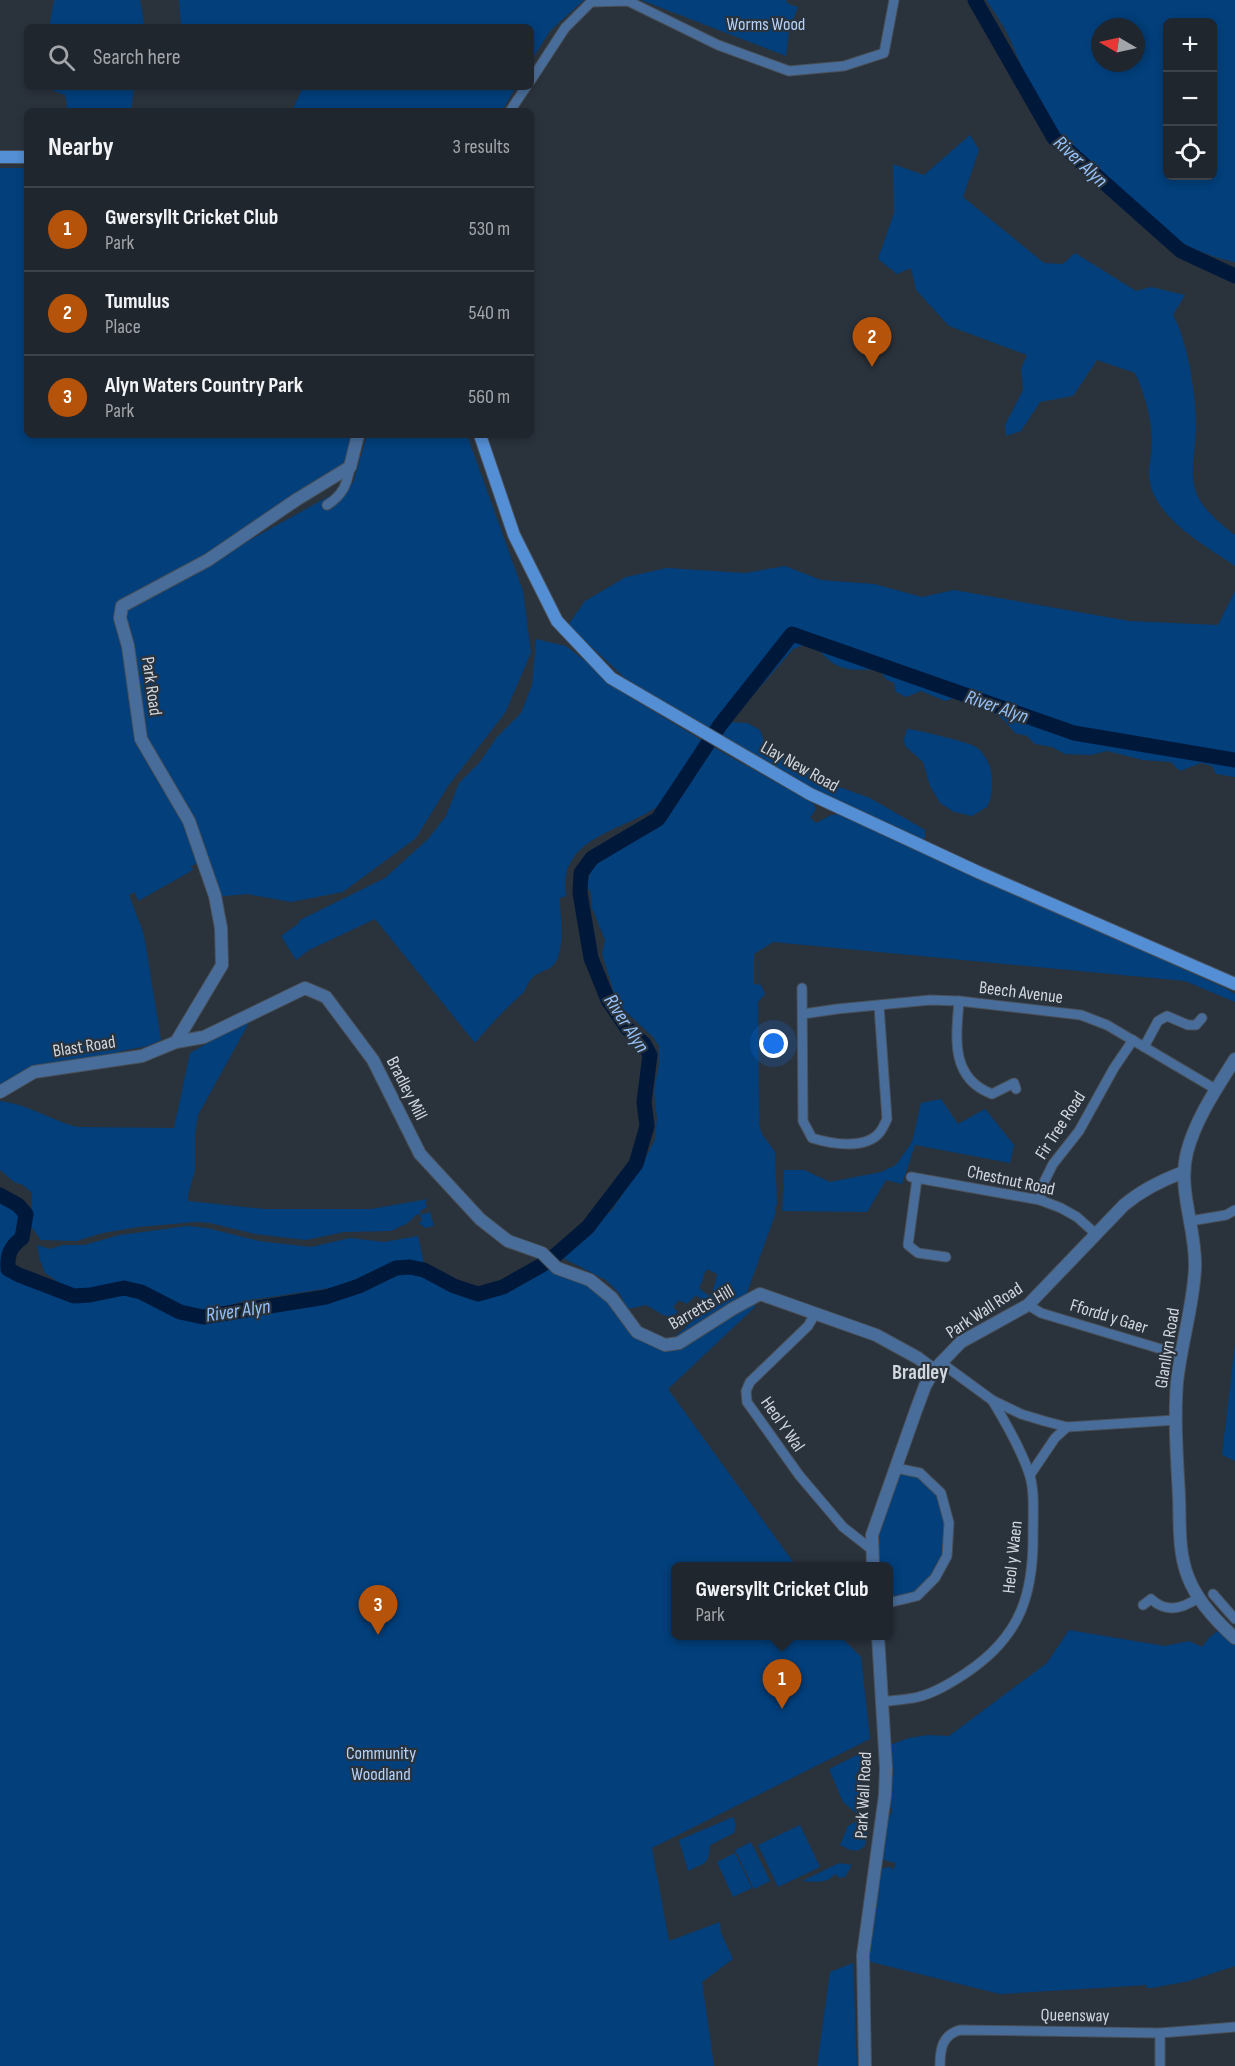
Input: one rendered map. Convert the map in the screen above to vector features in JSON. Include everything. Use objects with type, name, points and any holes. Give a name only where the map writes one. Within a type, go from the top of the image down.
[{"type":"main road","points":[[0,157],[24,158]]},
{"type":"main road","name":"Llay New Road","points":[[481,438],[514,534],[557,621],[611,678],[810,794],[978,872],[1235,984]]},
{"type":"street","points":[[534,75],[565,28],[591,2],[628,1],[718,45],[789,71],[844,66],[884,53],[894,0]]},
{"type":"street","points":[[512,108],[524,90]]},
{"type":"street","points":[[327,505],[338,498],[347,483],[357,438]]},
{"type":"street","name":"Park Road","points":[[176,1042],[222,965],[221,928],[215,896],[189,821],[141,739],[128,646],[120,618],[122,606],[208,560],[296,500],[350,467]]},
{"type":"street","name":"Bradley Mill","points":[[176,1042],[204,1037],[305,987],[326,997],[373,1060],[420,1154],[480,1219],[508,1241],[542,1253],[556,1268],[590,1280]]},
{"type":"street","points":[[802,988],[803,1121],[812,1138],[832,1144],[863,1142],[879,1134],[887,1119],[879,1006]]},
{"type":"street","name":"Beech Avenue","points":[[803,1014],[930,1000],[959,1001],[1081,1015],[1100,1022],[1133,1040],[1217,1090]]},
{"type":"street","points":[[959,1001],[957,1036],[959,1062],[976,1088],[992,1094],[1014,1083]]},
{"type":"street","points":[[1144,1047],[1158,1021],[1167,1016],[1188,1025],[1196,1025],[1202,1018]]},
{"type":"street","name":"Fir Tree Road","points":[[1040,1200],[1044,1182],[1053,1164],[1079,1131],[1114,1068],[1133,1040]]},
{"type":"street","name":"Blast Road","points":[[0,1092],[34,1072],[142,1056],[176,1042]]},
{"type":"street","name":"Glanllyn Road","points":[[1235,1059],[1192,1136],[1184,1172],[1195,1266],[1194,1291],[1177,1382],[1176,1420],[1182,1552],[1188,1579],[1198,1598],[1235,1638]]},
{"type":"street","name":"Park Wall Road","points":[[873,1562],[872,1535],[921,1395],[937,1366],[961,1342],[1028,1305],[1134,1197],[1162,1180],[1184,1172]]},
{"type":"street","name":"Chestnut Road","points":[[944,1255],[918,1254],[908,1245],[914,1178],[1040,1200],[1061,1208],[1096,1234]]},
{"type":"street","points":[[1190,1221],[1226,1215],[1235,1210]]},
{"type":"street","name":"Barretts Hill","points":[[590,1280],[612,1298],[637,1332],[665,1345],[679,1343],[760,1294],[815,1314]]},
{"type":"street","name":"Ffordd y Gaer","points":[[1028,1305],[1041,1313],[1181,1355]]},
{"type":"street","points":[[815,1314],[876,1335],[937,1366],[992,1400],[1021,1414],[1067,1427],[1176,1420]]},
{"type":"street","name":"Heol Y Wal","points":[[815,1314],[808,1326],[750,1382],[746,1391],[747,1402],[798,1475],[843,1527],[871,1549]]},
{"type":"street","name":"Heol y Waen","points":[[881,1702],[919,1697],[953,1682],[983,1662],[1005,1639],[1022,1611],[1030,1581],[1034,1537],[1030,1475],[1014,1439],[992,1400]]},
{"type":"street","points":[[1030,1475],[1055,1438],[1067,1427]]},
{"type":"street","points":[[893,1602],[917,1596],[935,1578],[947,1556],[949,1523],[941,1493],[920,1473],[896,1468]]},
{"type":"street","points":[[1213,1594],[1235,1618]]},
{"type":"street","points":[[1148,1599],[1162,1607],[1171,1608],[1187,1606],[1198,1598]]},
{"type":"street","name":"Park Wall Road","points":[[865,2066],[863,1955],[885,1795],[886,1768],[878,1640]]},
{"type":"street","name":"Queensway","points":[[940,2066],[940,2052],[945,2040],[951,2033],[960,2030],[1160,2033],[1235,2027]]},
{"type":"street","points":[[1160,2033],[1160,2066]]},
{"type":"green space","points":[[54,0],[140,0],[144,24],[50,24]]},
{"type":"green space","points":[[179,0],[584,0],[550,31],[534,56],[534,24],[181,24]]},
{"type":"green space","name":"Worms Wood","points":[[641,0],[786,0],[788,4],[798,7],[789,30],[786,56]]},
{"type":"green space","points":[[986,0],[1235,0],[1235,262],[1209,255],[1182,243],[1131,209],[1107,188],[1066,143],[1044,111],[1001,22]]},
{"type":"green space","points":[[52,90],[134,90],[131,108],[66,108],[65,95]]},
{"type":"green space","points":[[302,90],[514,90],[504,108],[293,108]]},
{"type":"green space","points":[[970,135],[979,150],[963,197],[1044,263],[1063,264],[1075,253],[1136,291],[1151,287],[1185,295],[1173,315],[1187,354],[1195,400],[1194,487],[1204,507],[1235,535],[1235,566],[1185,531],[1163,509],[1155,496],[1149,478],[1152,441],[1150,423],[1145,397],[1135,373],[1097,360],[1073,396],[1040,402],[1021,431],[1006,436],[1005,425],[1023,390],[1021,369],[1027,355],[949,326],[916,290],[911,268],[897,274],[878,259],[894,213],[893,164],[924,175]]},
{"type":"green space","points":[[0,168],[24,168],[24,438],[353,438],[346,464],[125,609],[353,483],[366,438],[468,438],[523,591],[531,653],[505,713],[448,786],[416,838],[343,892],[291,902],[247,894],[213,897],[200,862],[191,866],[193,870],[138,901],[135,892],[129,895],[144,935],[161,1040],[148,1046],[8,1081],[0,1085]]},
{"type":"green space","points":[[785,566],[821,580],[874,584],[922,597],[954,590],[1129,621],[1218,625],[1235,591],[1235,777],[1216,774],[1212,766],[1201,763],[1180,771],[1171,762],[1143,760],[1107,751],[1091,755],[1065,754],[1052,747],[1035,744],[1027,736],[1015,733],[1005,721],[982,704],[961,696],[945,701],[921,691],[906,697],[896,692],[894,683],[887,680],[879,670],[841,667],[814,647],[802,646],[793,649],[730,722],[747,723],[760,730],[766,747],[788,757],[817,779],[870,798],[925,830],[925,838],[920,841],[816,792],[708,731],[625,678],[568,625],[585,601],[626,577],[667,568],[745,573]]},
{"type":"green space","points":[[536,639],[566,646],[635,700],[703,741],[678,784],[665,800],[643,815],[595,839],[582,848],[572,861],[566,876],[566,896],[560,898],[561,941],[557,960],[551,967],[531,979],[523,993],[475,1043],[375,919],[309,950],[296,960],[281,936],[300,920],[385,878],[428,839],[446,816],[459,783],[480,762],[497,737],[521,713],[532,685]]},
{"type":"green space","points":[[907,729],[964,742],[976,747],[987,759],[992,775],[992,792],[987,807],[972,816],[954,812],[940,803],[930,786],[923,762],[905,746],[904,739]]},
{"type":"green space","points":[[713,747],[813,803],[816,809],[810,818],[816,823],[831,815],[841,814],[1227,989],[1235,994],[1235,1002],[1185,981],[773,942],[754,954],[754,984],[761,985],[765,994],[758,1002],[759,1125],[762,1134],[775,1152],[776,1212],[744,1301],[679,1341],[671,1340],[701,1311],[715,1285],[717,1274],[707,1269],[706,1271],[699,1288],[709,1296],[704,1302],[696,1295],[687,1304],[679,1300],[673,1307],[678,1312],[671,1317],[646,1305],[628,1309],[619,1293],[606,1280],[561,1257],[612,1210],[644,1162],[655,1139],[657,1118],[654,1092],[659,1064],[659,1046],[653,1037],[623,1009],[615,996],[602,954],[605,940],[592,908],[590,890],[586,888],[592,866],[665,818]]},
{"type":"green space","points":[[251,1019],[198,1115],[195,1134],[195,1170],[188,1201],[264,1209],[371,1209],[428,1199],[425,1202],[427,1207],[420,1211],[421,1215],[430,1212],[434,1226],[424,1228],[420,1225],[419,1222],[422,1221],[420,1214],[391,1231],[344,1232],[306,1240],[255,1234],[210,1223],[195,1222],[138,1227],[103,1233],[76,1241],[41,1240],[32,1228],[32,1193],[0,1170],[0,1101],[20,1105],[77,1127],[174,1128],[190,1053]]},
{"type":"green space","points":[[941,1099],[958,1124],[985,1109],[1014,1145],[1010,1163],[915,1145],[902,1184],[886,1180],[867,1212],[782,1211],[784,1170],[804,1170],[830,1182],[881,1172],[896,1165],[912,1142],[921,1103]]},
{"type":"green space","name":"Community Woodland","points":[[0,1195],[18,1205],[26,1214],[22,1238],[12,1248],[9,1255],[9,1269],[74,1296],[92,1295],[124,1288],[141,1292],[180,1312],[203,1317],[326,1297],[359,1286],[396,1268],[410,1267],[424,1270],[454,1286],[478,1294],[503,1287],[549,1261],[589,1282],[664,1351],[752,1301],[755,1307],[668,1389],[793,1562],[671,1562],[671,1640],[844,1640],[861,1657],[870,1739],[652,1848],[669,1941],[720,1922],[721,1933],[733,1959],[702,1982],[714,2066],[0,2066]]},
{"type":"green space","points":[[187,1226],[207,1228],[259,1241],[311,1247],[350,1238],[384,1242],[418,1236],[424,1264],[395,1263],[342,1286],[244,1301],[212,1310],[181,1307],[164,1297],[127,1283],[80,1290],[66,1287],[45,1273],[37,1245],[50,1249],[63,1245],[84,1245],[120,1235]]},
{"type":"green space","points":[[1235,1344],[1235,1461],[1222,1455]]},
{"type":"green space","points":[[896,1468],[920,1473],[941,1493],[949,1523],[947,1556],[917,1596],[893,1602],[893,1562],[873,1562],[871,1549]]},
{"type":"green space","points":[[1069,1630],[1165,1646],[1189,1641],[1202,1647],[1219,1630],[1235,1642],[1235,1966],[1189,1981],[1152,1988],[1146,1988],[1147,1985],[1000,1994],[867,1961],[880,1869],[890,1867],[893,1870],[896,1863],[884,1860],[882,1857],[885,1817],[892,1812],[886,1804],[887,1746],[909,1738],[928,1735],[949,1736],[1047,1663]]},
{"type":"green space","points":[[863,1752],[862,1764],[855,1777],[865,1786],[867,1794],[856,1813],[843,1802],[829,1769]]},
{"type":"green space","points":[[733,1817],[736,1825],[734,1833],[710,1845],[707,1860],[688,1871],[679,1840]]},
{"type":"green space","points":[[855,1822],[863,1824],[867,1830],[865,1846],[856,1851],[840,1845],[848,1826]]},
{"type":"green space","points":[[800,1825],[820,1867],[778,1887],[758,1845]]},
{"type":"green space","points":[[751,1842],[770,1881],[754,1889],[735,1850]]},
{"type":"green space","points":[[735,1853],[752,1888],[733,1897],[717,1862]]},
{"type":"green space","points":[[839,1863],[852,1865],[845,1877],[839,1878],[835,1874],[824,1881],[802,1881]]},
{"type":"green space","points":[[853,1963],[857,2066],[817,2066],[830,1972]]},
{"type":"waterway","name":"River Alyn","points":[[975,0],[1054,138],[1181,251],[1235,276]]},
{"type":"waterway","name":"River Alyn","points":[[0,1195],[18,1205],[26,1214],[22,1238],[10,1252],[8,1269],[74,1296],[124,1288],[141,1292],[180,1312],[203,1317],[326,1297],[359,1286],[396,1268],[410,1267],[424,1270],[454,1286],[478,1294],[503,1287],[549,1261],[588,1227],[636,1164],[647,1126],[644,1102],[650,1055],[644,1044],[627,1028],[608,1000],[591,958],[580,893],[581,873],[592,858],[658,819],[720,725],[792,634],[1074,733],[1235,760]]},
{"type":"place","name":"Tumulus","points":[[872,367]]},
{"type":"place","name":"Alyn Waters Country Park","points":[[378,1635]]},
{"type":"place","name":"Gwersyllt Cricket Club","points":[[782,1709]]},
{"type":"district","name":"Bradley","points":[[920,1372]]}]
